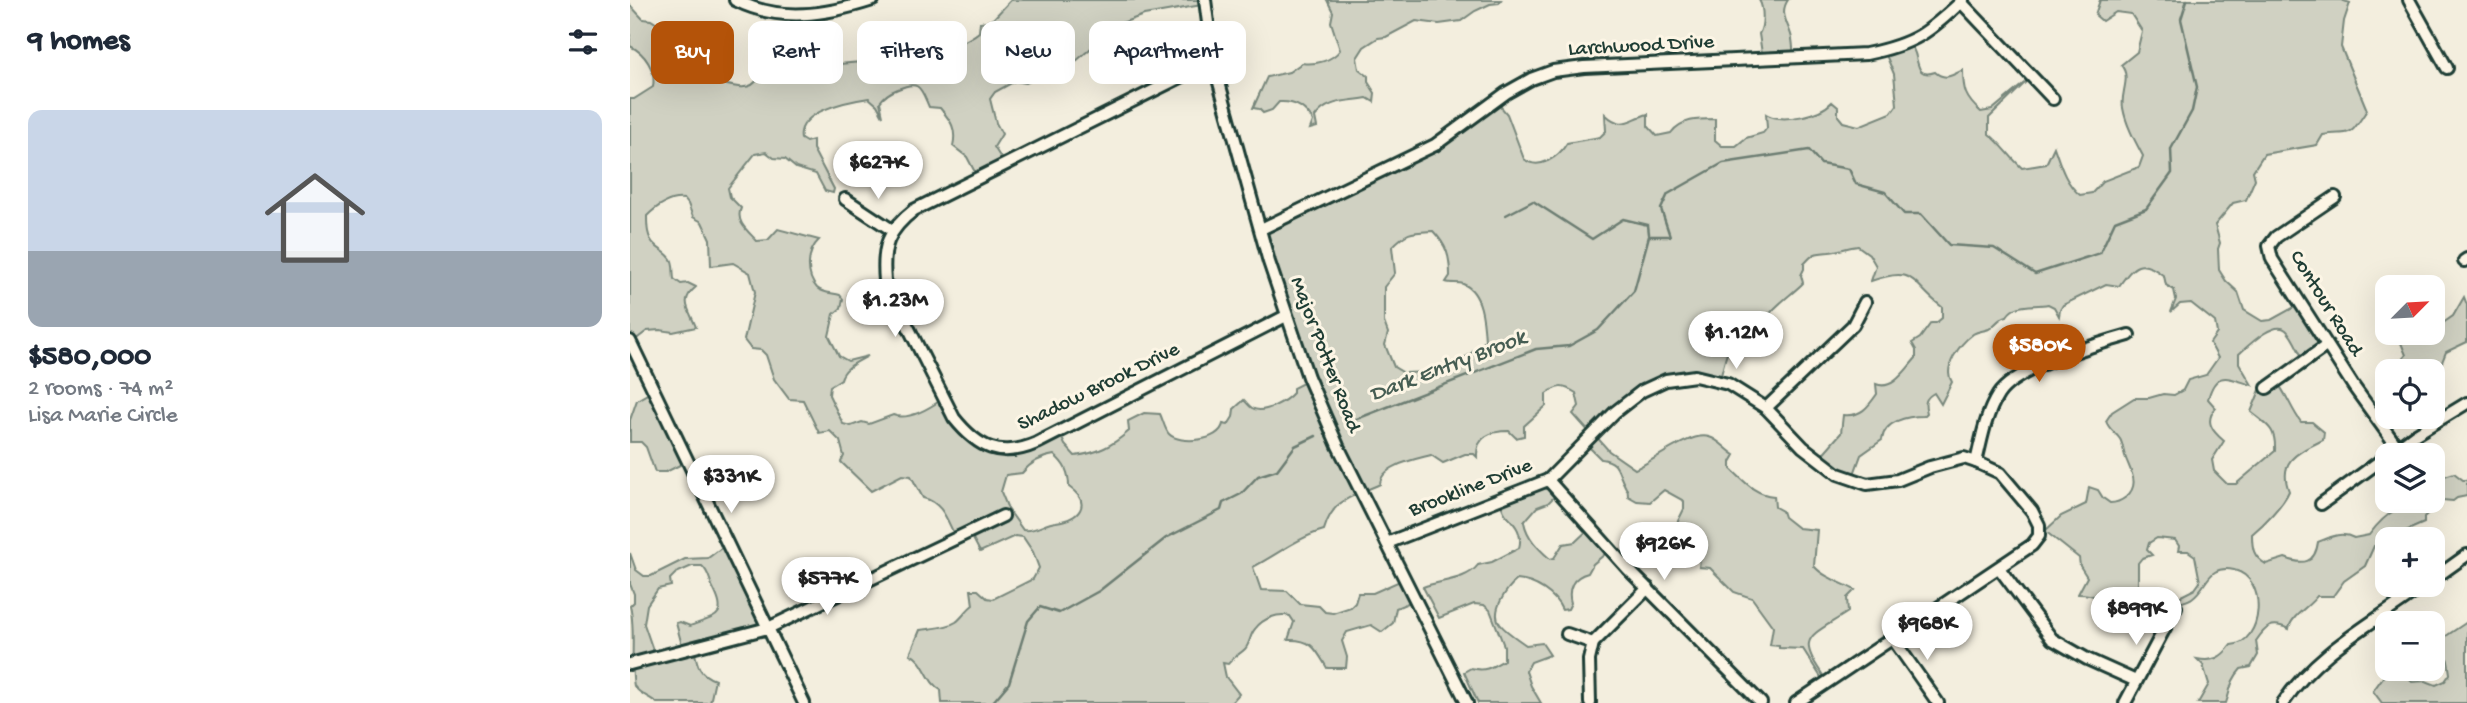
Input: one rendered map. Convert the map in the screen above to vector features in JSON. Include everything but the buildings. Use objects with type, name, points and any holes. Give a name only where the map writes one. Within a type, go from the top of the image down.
[{"type":"street","points":[[735,0],[758,10],[784,15],[811,14],[873,0]]},
{"type":"street","name":"Major Potter Road","points":[[1205,0],[1208,21]]},
{"type":"street","points":[[2409,0],[2447,68]]},
{"type":"street","points":[[1962,1],[2053,99]]},
{"type":"street","name":"Larchwood Drive","points":[[1261,229],[1435,145],[1506,93],[1553,71],[1584,67],[1866,54],[1893,49],[1919,38],[1962,1]]},
{"type":"street","points":[[845,199],[892,230],[914,210],[1167,84]]},
{"type":"street","name":"Major Potter Road","points":[[1220,84],[1286,316],[1308,377],[1335,439],[1467,703]]},
{"type":"street","name":"Contour Road","points":[[2335,197],[2276,237],[2269,246],[2272,259],[2326,346],[2394,443]]},
{"type":"street","name":"Shadow Brook Drive","points":[[892,230],[884,262],[885,281],[890,294],[954,418],[980,443],[1000,451],[1025,448],[1037,443],[1286,316]]},
{"type":"street","points":[[1766,408],[1853,325],[1865,302]]},
{"type":"street","points":[[1796,703],[2032,545],[2039,536],[2039,525],[2032,512],[2000,473],[1976,462],[1986,418],[1999,393],[2014,379],[2104,342],[2129,335]]},
{"type":"street","points":[[630,341],[804,703]]},
{"type":"street","points":[[2267,388],[2326,346]]},
{"type":"street","name":"Brookline Drive","points":[[1387,543],[1548,480],[1615,412],[1642,391],[1666,380],[1695,376],[1728,384],[1766,408],[1802,447],[1838,474],[1867,484],[1898,480],[1930,467],[1964,458],[1976,462]]},
{"type":"street","points":[[2405,443],[2467,403]]},
{"type":"street","points":[[2321,504],[2375,465]]},
{"type":"street","points":[[1548,480],[1648,588],[1761,703]]},
{"type":"street","points":[[630,664],[768,628],[1003,516]]},
{"type":"street","points":[[2445,571],[2467,555]]},
{"type":"street","points":[[1999,568],[2052,639],[2087,659],[2136,681]]},
{"type":"street","points":[[1590,703],[1589,660],[1593,643],[1648,588]]},
{"type":"street","points":[[2283,703],[2294,685],[2321,658],[2408,597]]},
{"type":"street","points":[[2125,703],[2176,607]]},
{"type":"street","points":[[1567,634],[1593,643]]},
{"type":"street","points":[[1893,639],[1938,703]]},
{"type":"shaded area","points":[[1011,0],[1201,0],[1202,5],[1144,15],[1127,21],[1089,21],[1089,50],[1075,62],[1075,21],[986,21],[992,20]]},
{"type":"shaded area","points":[[1327,0],[1501,0],[1475,11],[1461,21],[1439,24],[1416,21],[1364,47],[1357,58],[1359,69],[1368,76],[1368,82],[1375,93],[1374,102],[1367,98],[1332,104],[1315,117],[1317,127],[1310,129],[1313,121],[1310,116],[1295,104],[1279,102],[1272,110],[1263,113],[1253,108],[1267,77],[1289,72],[1302,63],[1323,61],[1340,50],[1331,22],[1333,12]]},
{"type":"shaded area","points":[[1759,0],[1788,0],[1784,15],[1792,39],[1794,57],[1763,60],[1759,34],[1763,12]]},
{"type":"shaded area","points":[[2100,0],[2341,0],[2350,3],[2344,21],[2341,47],[2367,110],[2350,132],[2323,135],[2317,145],[2264,154],[2253,171],[2255,179],[2246,200],[2233,203],[2215,225],[2220,243],[2219,270],[2238,292],[2244,310],[2262,321],[2271,320],[2300,304],[2326,344],[2303,359],[2286,330],[2275,328],[2268,331],[2239,354],[2239,363],[2252,385],[2224,378],[2215,383],[2208,399],[2216,408],[2210,417],[2211,426],[2224,441],[2212,460],[2214,471],[2227,484],[2236,484],[2275,451],[2272,432],[2251,412],[2260,390],[2276,381],[2301,422],[2312,422],[2324,432],[2323,440],[2299,453],[2288,464],[2286,480],[2289,491],[2273,514],[2252,534],[2254,552],[2258,558],[2266,564],[2285,558],[2297,562],[2307,561],[2314,555],[2318,542],[2340,535],[2354,538],[2369,535],[2375,528],[2375,546],[2365,566],[2344,581],[2333,596],[2317,596],[2293,620],[2289,629],[2274,625],[2263,632],[2256,641],[2258,655],[2251,667],[2241,669],[2237,673],[2226,703],[2198,703],[2209,684],[2203,665],[2197,659],[2208,660],[2220,656],[2231,645],[2242,642],[2255,623],[2257,597],[2253,585],[2245,575],[2234,570],[2218,570],[2192,598],[2177,604],[2179,597],[2195,589],[2200,582],[2195,556],[2188,551],[2178,551],[2179,546],[2175,540],[2157,538],[2149,543],[2147,550],[2152,555],[2142,558],[2138,563],[2138,590],[2131,608],[2113,615],[2099,598],[2078,594],[2087,577],[2080,566],[2079,558],[2045,531],[2061,516],[2086,504],[2089,487],[2098,490],[2110,503],[2126,497],[2133,487],[2133,477],[2122,443],[2106,421],[2112,412],[2134,398],[2174,395],[2183,390],[2188,380],[2206,375],[2218,358],[2210,343],[2217,333],[2215,322],[2191,303],[2180,304],[2171,312],[2176,299],[2174,290],[2166,285],[2164,276],[2143,265],[2129,273],[2119,286],[2106,284],[2063,305],[2059,316],[2054,307],[2048,304],[2015,309],[1989,329],[1973,334],[1963,344],[1951,363],[1949,376],[1952,382],[1941,404],[1934,393],[1926,401],[1927,413],[1924,416],[1897,421],[1887,428],[1882,440],[1861,455],[1853,477],[1820,457],[1841,433],[1843,415],[1859,413],[1867,407],[1877,394],[1876,384],[1888,385],[1898,378],[1916,358],[1912,343],[1920,338],[1931,323],[1942,318],[1942,307],[1912,279],[1897,275],[1871,281],[1876,266],[1869,254],[1858,246],[1817,253],[1810,258],[1804,264],[1801,275],[1803,283],[1769,315],[1765,326],[1754,330],[1746,329],[1735,339],[1728,352],[1720,380],[1664,379],[1594,434],[1609,451],[1635,469],[1692,438],[1713,438],[1735,455],[1731,469],[1745,483],[1755,490],[1774,496],[1775,507],[1798,528],[1817,530],[1814,566],[1828,577],[1855,590],[1847,598],[1848,612],[1810,640],[1811,655],[1827,681],[1824,682],[1803,649],[1770,645],[1773,627],[1752,598],[1734,592],[1710,568],[1699,567],[1696,550],[1675,527],[1684,509],[1684,501],[1664,490],[1650,502],[1637,501],[1628,496],[1628,490],[1617,467],[1601,459],[1585,443],[1591,434],[1573,414],[1579,406],[1576,393],[1561,387],[1546,394],[1546,406],[1524,426],[1524,436],[1516,438],[1509,431],[1496,432],[1482,440],[1477,457],[1474,454],[1465,454],[1443,463],[1431,455],[1393,468],[1386,472],[1380,484],[1339,505],[1328,519],[1324,530],[1253,567],[1261,590],[1287,591],[1300,604],[1319,606],[1325,612],[1333,613],[1351,607],[1358,593],[1373,593],[1402,580],[1413,601],[1396,608],[1393,623],[1382,632],[1371,625],[1347,632],[1342,641],[1347,657],[1346,668],[1327,668],[1320,655],[1308,643],[1288,640],[1294,622],[1290,616],[1281,615],[1262,622],[1253,631],[1245,649],[1228,664],[1223,663],[1226,677],[1239,694],[1231,703],[942,703],[941,690],[932,682],[919,661],[910,654],[920,630],[944,627],[956,622],[973,605],[971,590],[978,590],[987,598],[993,599],[1033,579],[1039,568],[1033,552],[1023,537],[1015,536],[980,552],[969,531],[955,536],[943,512],[935,503],[923,498],[911,476],[902,475],[871,491],[841,462],[844,456],[840,441],[830,431],[819,433],[803,400],[789,399],[774,379],[766,355],[761,350],[751,349],[744,340],[755,292],[750,273],[733,263],[711,266],[710,239],[702,222],[693,217],[684,199],[668,201],[655,209],[647,216],[647,228],[652,242],[672,261],[674,279],[681,284],[688,283],[696,287],[688,297],[687,306],[696,327],[673,332],[647,331],[630,344],[630,99],[653,87],[653,84],[724,84],[744,87],[753,84],[843,84],[843,64],[857,62],[857,84],[967,84],[967,40],[979,32],[980,22],[981,84],[1010,84],[995,92],[990,99],[996,123],[1002,134],[994,147],[1004,163],[977,176],[967,157],[953,146],[954,130],[947,117],[940,108],[929,107],[919,87],[911,85],[884,97],[880,102],[883,116],[869,98],[826,109],[807,121],[802,129],[801,139],[806,142],[813,140],[813,149],[834,189],[833,193],[825,191],[816,174],[796,168],[785,159],[774,158],[766,152],[755,154],[728,188],[730,197],[741,208],[741,222],[757,241],[768,240],[778,229],[819,240],[812,250],[809,263],[813,283],[819,290],[840,295],[843,299],[841,308],[834,314],[829,336],[839,356],[848,361],[868,356],[848,368],[841,379],[830,386],[829,395],[843,424],[869,424],[893,415],[911,415],[941,400],[978,444],[1017,447],[1058,429],[1065,445],[1075,456],[1111,445],[1129,431],[1128,421],[1144,413],[1160,414],[1169,434],[1174,437],[1190,440],[1207,438],[1220,430],[1223,424],[1228,425],[1234,409],[1244,400],[1251,407],[1262,410],[1285,400],[1293,393],[1293,388],[1309,380],[1262,233],[1392,167],[1496,101],[1507,114],[1524,159],[1536,164],[1554,157],[1567,143],[1600,137],[1606,131],[1605,114],[1622,123],[1648,114],[1648,126],[1657,136],[1671,133],[1690,121],[1715,119],[1715,140],[1722,146],[1736,146],[1746,138],[1763,133],[1767,128],[1766,114],[1781,118],[1800,117],[1819,111],[1832,102],[1838,107],[1838,116],[1843,122],[1859,126],[1891,113],[1897,105],[1894,74],[1884,50],[1908,40],[1923,73],[1935,72],[1946,77],[1963,70],[1966,93],[1981,112],[1992,110],[2029,79],[1989,118],[1989,134],[2022,168],[2046,164],[2054,147],[2067,179],[2080,195],[2092,193],[2103,181],[2139,167],[2143,156],[2124,114],[2126,75],[2121,65],[2137,52],[2142,31],[2131,14],[2116,12],[2102,21],[2095,15]],"holes":[[[1433,231],[1442,242],[1448,257],[1450,276],[1446,282],[1463,284],[1475,294],[1483,318],[1485,341],[1468,356],[1429,372],[1404,373],[1394,367],[1385,345],[1388,333],[1384,322],[1384,287],[1395,273],[1392,247],[1410,233]],[[1054,455],[1066,469],[1069,487],[1080,499],[1080,510],[1071,518],[1032,530],[1023,530],[1008,509],[1001,492],[1006,475],[1022,473],[1045,457]]]},
{"type":"shaded area","points":[[630,5],[643,19],[651,20],[651,70],[640,53],[630,46]]},
{"type":"shaded area","points":[[2464,297],[2467,305],[2467,342],[2446,352],[2443,359],[2402,359],[2406,355],[2402,345],[2445,345],[2445,322],[2453,316]]},
{"type":"shaded area","points":[[651,392],[684,463],[666,472],[655,472],[646,447],[641,442],[630,442],[630,420],[637,400]]},
{"type":"shaded area","points":[[2454,473],[2467,480],[2467,496],[2453,501],[2445,500],[2445,476]]},
{"type":"shaded area","points":[[1547,479],[1558,493],[1548,503],[1537,507],[1524,522],[1537,547],[1550,559],[1554,558],[1563,544],[1575,542],[1591,527],[1610,550],[1593,564],[1588,573],[1578,577],[1572,584],[1568,609],[1562,610],[1549,594],[1531,583],[1517,580],[1509,588],[1498,606],[1497,619],[1500,624],[1526,645],[1542,643],[1550,655],[1531,662],[1526,671],[1541,703],[1478,703],[1464,672],[1471,668],[1488,668],[1504,660],[1504,646],[1490,610],[1484,605],[1474,604],[1439,618],[1423,587],[1460,577],[1478,565],[1492,562],[1519,548],[1518,530],[1504,512],[1499,499]]},
{"type":"shaded area","points":[[2390,513],[2428,513],[2424,517],[2424,523],[2415,527],[2376,527]]},
{"type":"shaded area","points":[[724,546],[764,625],[694,648],[697,664],[709,678],[715,680],[710,703],[657,703],[634,686],[630,606],[634,602],[634,594],[630,584],[630,553],[636,570],[644,576],[651,576],[685,559],[708,558]],"holes":[[[692,566],[702,566],[718,599],[720,606],[717,615],[690,626],[676,623],[683,649],[655,656],[644,624],[647,605],[658,589],[671,586],[670,579],[676,573]]]},
{"type":"shaded area","points":[[2467,622],[2467,703],[2382,703],[2373,691],[2380,681],[2426,681],[2436,685],[2445,681],[2450,674],[2445,653],[2445,637]]},
{"type":"waterway","name":"Dark Entry Brook","points":[[1349,422],[1536,349],[1569,346],[1598,330],[1634,291],[1649,236],[1670,236],[1661,209],[1668,194],[1723,163],[1809,150],[1821,164],[1849,169],[1856,184],[1885,192],[1904,214],[1921,214],[1949,245],[1994,248],[2035,274],[2100,253],[2115,221],[2146,209],[2172,173],[2171,149],[2192,111],[2197,87],[2181,19],[2187,0]]},
{"type":"waterway","points":[[1506,215],[1533,201],[1592,239],[1623,219],[1648,225],[1649,234]]},
{"type":"waterway","name":"Dark Entry Brook","points":[[992,703],[1009,683],[1028,621],[1040,607],[1059,613],[1099,591],[1166,538],[1221,510],[1223,503],[1241,494],[1258,476],[1277,470],[1295,446],[1316,436]]}]
